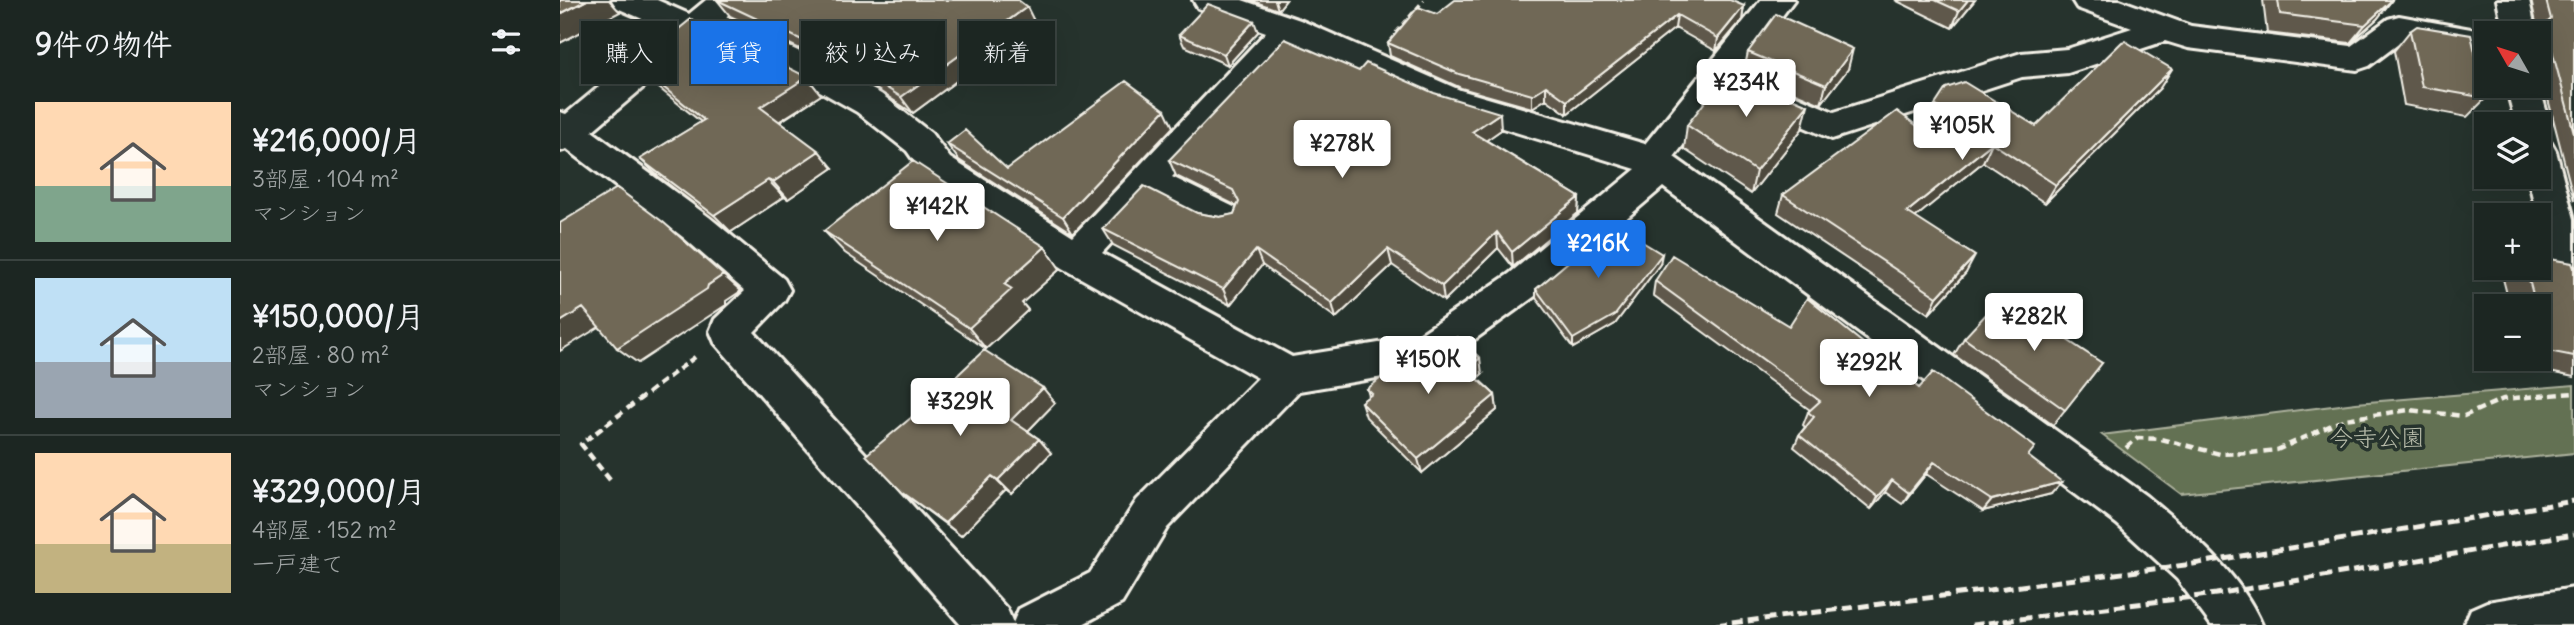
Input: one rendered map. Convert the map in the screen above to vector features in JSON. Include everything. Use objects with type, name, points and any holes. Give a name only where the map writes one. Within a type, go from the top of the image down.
[{"type":"street","points":[[628,0],[707,16],[869,103],[919,142],[938,167],[1076,257],[1288,375]]},
{"type":"street","points":[[1209,0],[1289,28],[1449,99],[1657,163],[2132,510],[2193,564],[2239,625]]},
{"type":"street","points":[[1035,625],[1106,588],[1152,514],[1288,375],[1425,353],[1521,285],[1657,163],[1718,76],[1778,0]]},
{"type":"street","points":[[2088,0],[2188,37],[2357,58],[2399,27],[2474,41]]},
{"type":"street","points":[[2513,0],[2517,21]]},
{"type":"street","points":[[707,16],[562,132],[695,227],[771,290],[729,331],[991,625]]},
{"type":"street","points":[[1076,257],[1289,28]]},
{"type":"street","points":[[1718,76],[1832,126],[2021,65],[2068,61],[2166,29]]},
{"type":"street","points":[[1147,181],[1225,219]]},
{"type":"street","points":[[2548,189],[2574,292]]},
{"type":"street","points":[[2487,625],[2574,610]]},
{"type":"path","points":[[610,480],[581,444],[729,331]]},
{"type":"path","points":[[2122,450],[2138,438],[2161,439],[2220,454],[2277,450],[2346,419],[2409,410],[2464,416],[2503,399],[2574,393]]},
{"type":"green space","name":"今寺公園","points":[[2574,385],[2574,453],[2181,494],[2102,435],[2356,403]]},
{"type":"building","points":[[560,0],[587,0],[560,14]]},
{"type":"building","points":[[717,0],[1018,0],[1027,7],[1007,21],[959,21],[959,56],[945,66],[945,21],[801,21],[801,40],[787,33],[787,21],[762,21]]},
{"type":"building","points":[[1455,0],[1730,0],[1744,6],[1718,38],[1677,15],[1567,101],[1546,86],[1532,95],[1459,74],[1388,43],[1418,7],[1437,14]]},
{"type":"building","points":[[1935,0],[1968,0],[1959,11]]},
{"type":"building","points":[[2278,0],[2392,0],[2365,25],[2280,14]]},
{"type":"building","points":[[2546,0],[2574,0],[2574,133],[2552,50],[2551,19]]},
{"type":"building","points":[[1208,4],[1254,21],[1224,54],[1179,35]]},
{"type":"building","points":[[1776,14],[1853,49],[1826,85],[1748,52]]},
{"type":"building","points":[[691,19],[695,21],[691,21],[691,84],[787,84],[787,67],[801,74],[801,81],[760,107],[819,151],[773,182],[768,180],[714,215],[640,159],[704,120],[659,84],[677,84],[677,30]]},
{"type":"building","points":[[2417,26],[2471,35],[2474,48],[2474,96],[2422,87],[2410,31]]},
{"type":"building","points":[[1285,39],[1359,71],[1366,63],[1434,93],[1500,113],[1472,132],[1579,197],[1512,252],[1497,232],[1442,286],[1388,249],[1332,303],[1256,250],[1223,289],[1103,229],[1144,186],[1197,213],[1220,217],[1234,214],[1239,202],[1233,190],[1169,160]]},
{"type":"building","points":[[2125,41],[2172,69],[2056,185],[1992,143],[1907,212],[1975,256],[1937,297],[1783,195],[1897,111],[1924,131],[1945,112],[1935,105],[1946,88],[1964,82],[2036,126]]},
{"type":"building","points":[[1729,71],[1808,105],[1756,171],[1687,125]]},
{"type":"building","points":[[1126,81],[1165,110],[1063,217],[947,144],[965,130],[1007,169]]},
{"type":"building","points":[[881,84],[919,84],[901,97]]},
{"type":"building","points":[[913,161],[1045,247],[1004,284],[1012,289],[969,328],[824,231]]},
{"type":"building","points":[[617,188],[663,222],[723,275],[708,285],[707,289],[617,348],[583,308],[560,322],[560,223]]},
{"type":"building","points":[[1613,224],[1662,254],[1615,315],[1573,339],[1536,289]]},
{"type":"building","points":[[1672,255],[1789,326],[1807,298],[1919,388],[1933,372],[2035,447],[2028,456],[2062,482],[1992,500],[1934,462],[1909,493],[1892,480],[1877,497],[1799,435],[1814,417],[1808,412],[1820,401],[1655,281]]},
{"type":"building","points":[[2551,259],[2572,263],[2574,356],[2551,352],[2551,294],[2533,294],[2529,280],[2551,280]]},
{"type":"building","points":[[2002,297],[2102,363],[2065,410],[1964,338]]},
{"type":"building","points":[[1457,337],[1480,358],[1467,369],[1495,395],[1418,459],[1361,402],[1372,394],[1367,389],[1404,360],[1437,351]]},
{"type":"building","points":[[984,350],[1043,388],[1011,420],[1039,439],[998,480],[992,476],[945,523],[902,492],[866,455],[924,407]]},
{"type":"railway","points":[[1716,625],[2193,564],[2574,501]]},
{"type":"railway","points":[[1972,625],[2216,594],[2574,534]]}]
